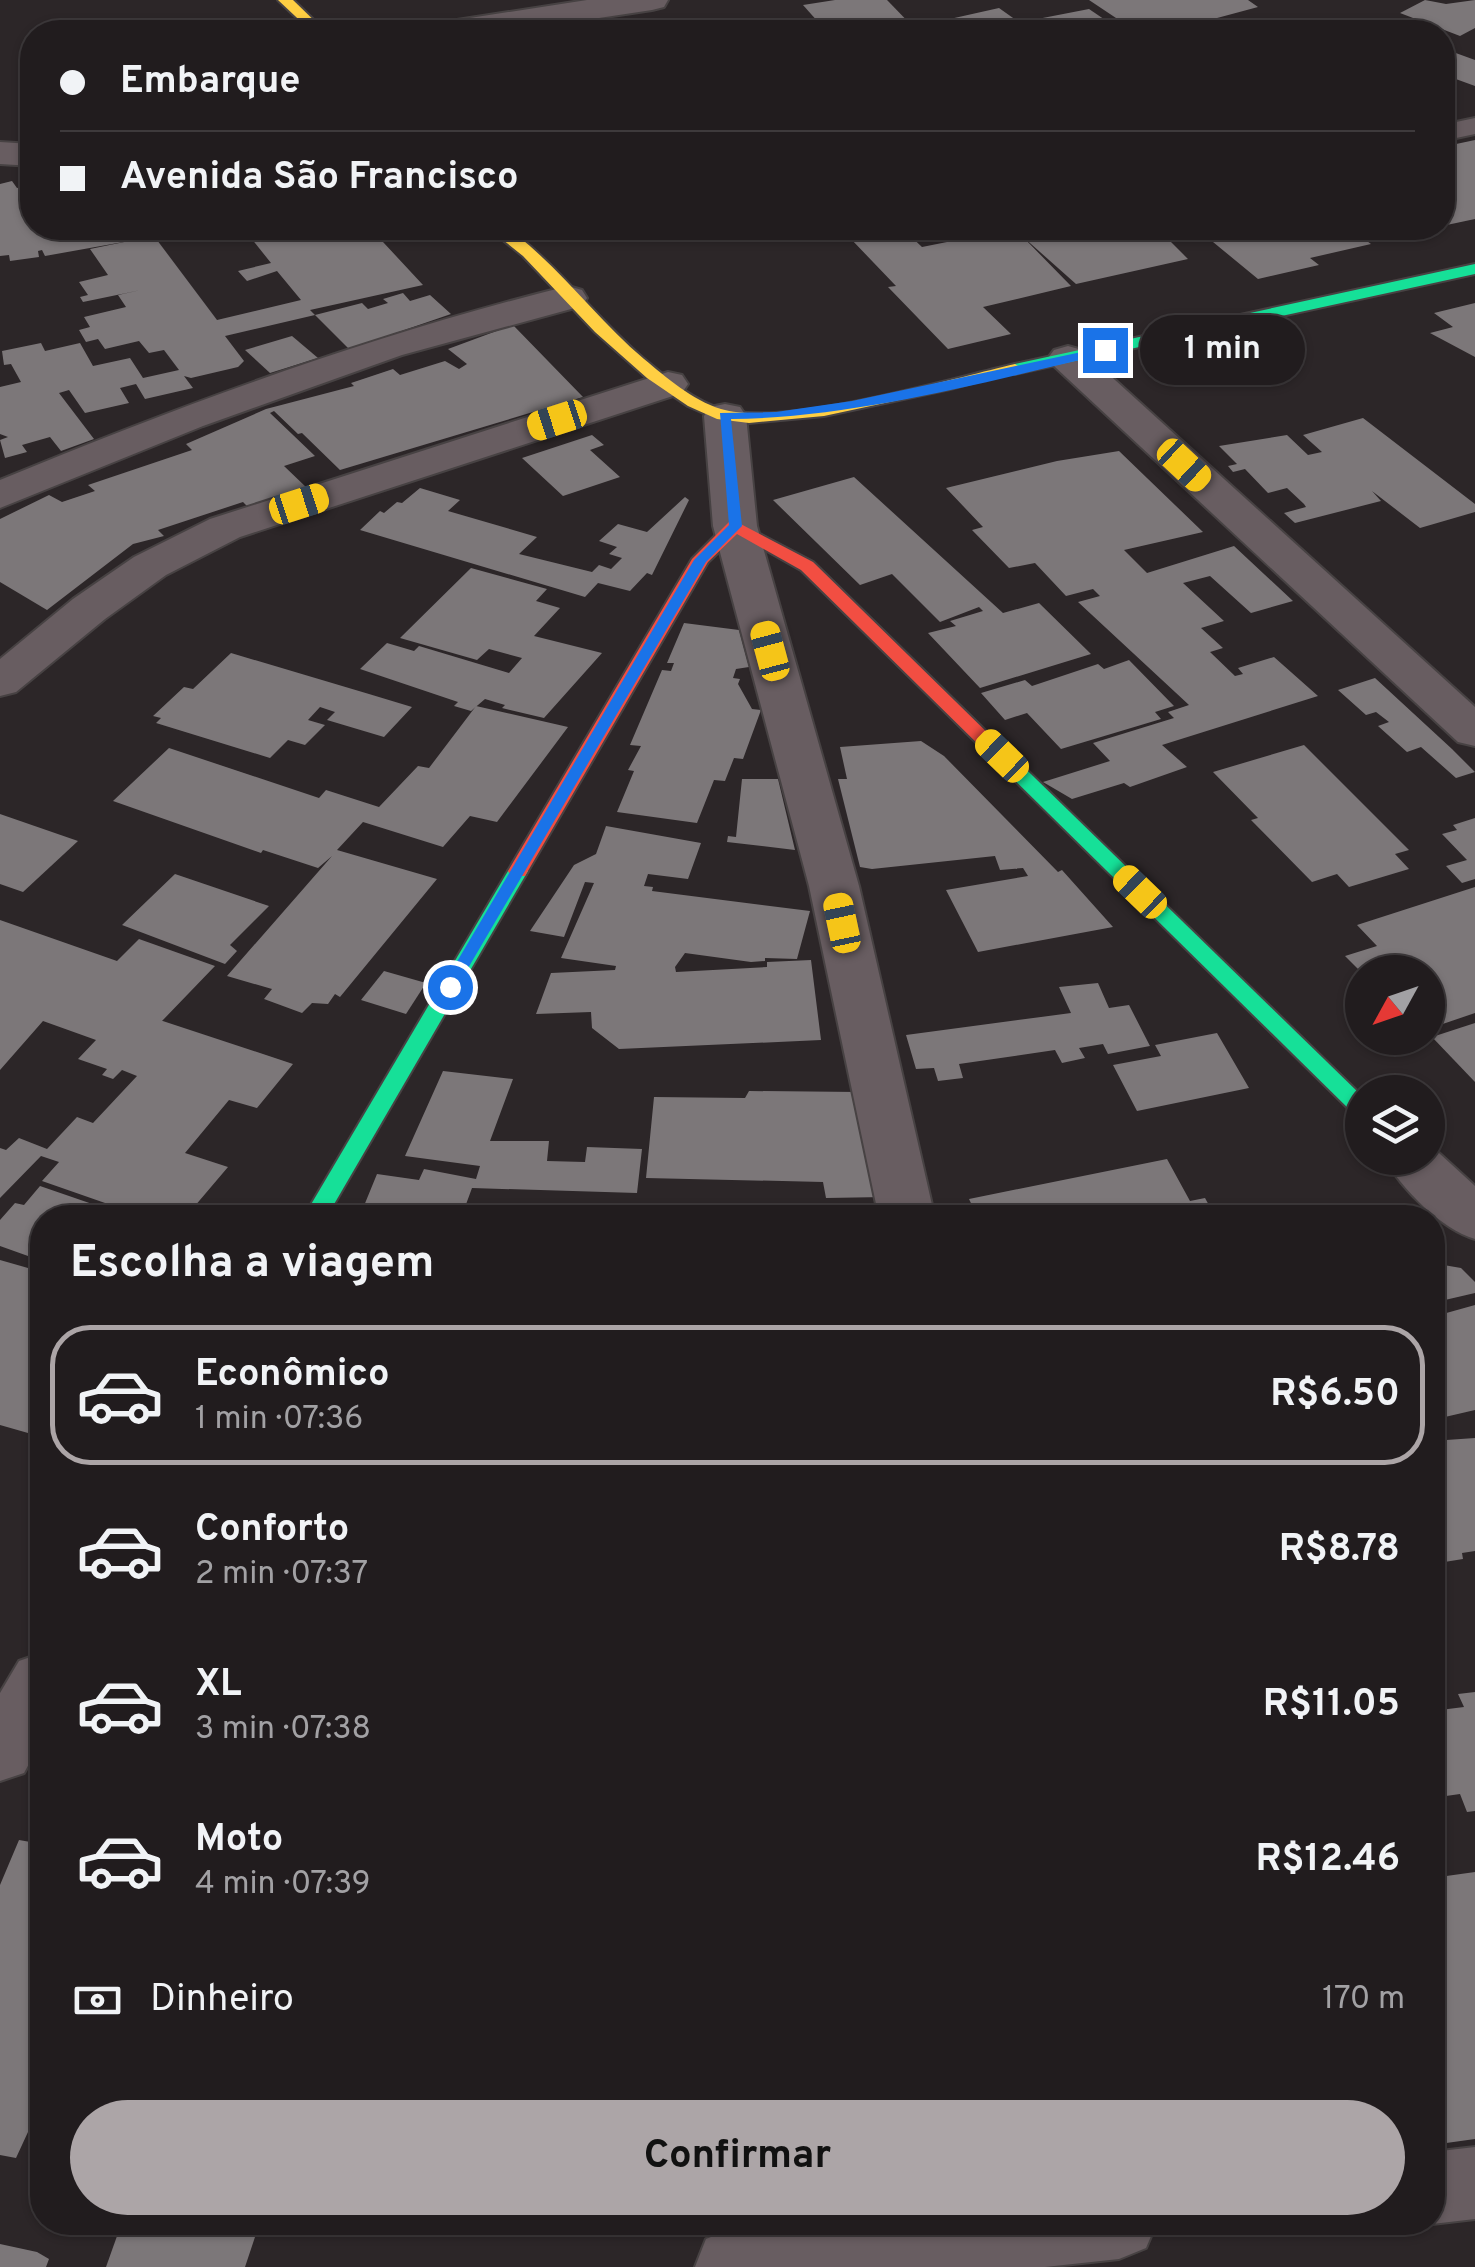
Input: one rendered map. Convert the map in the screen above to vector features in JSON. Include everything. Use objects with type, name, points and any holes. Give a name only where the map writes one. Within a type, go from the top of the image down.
[{"type":"street","points":[[285,0],[307,20]]},
{"type":"street","points":[[522,20],[652,0]]},
{"type":"street","points":[[523,240],[568,298],[668,384],[725,416],[776,415],[852,404],[1475,270]]},
{"type":"street","points":[[0,495],[188,416],[333,366],[568,298]]},
{"type":"street","points":[[1068,358],[1475,732]]},
{"type":"street","points":[[0,682],[88,609],[150,566],[225,528],[668,384]]},
{"type":"street","points":[[725,416],[736,526],[834,886],[904,1205]]},
{"type":"street","points":[[736,526],[807,566],[1345,1092]]},
{"type":"street","points":[[322,1205],[701,560],[736,526]]},
{"type":"street","points":[[1430,1175],[1475,1219]]},
{"type":"street","points":[[0,1753],[30,1701]]},
{"type":"street","points":[[1445,2186],[1475,2183]]},
{"type":"street","points":[[738,2252],[954,2235]]},
{"type":"building","points":[[835,0],[887,0],[906,20],[816,20],[803,5]]},
{"type":"building","points":[[1089,0],[1248,0],[1258,7],[1210,20],[1119,20]]},
{"type":"building","points":[[1425,0],[1446,4],[1475,0],[1475,28],[1460,36],[1455,34],[1455,20],[1418,20],[1400,13]]},
{"type":"building","points":[[999,8],[1016,20],[945,20]]},
{"type":"building","points":[[1089,9],[1105,20],[1032,20]]},
{"type":"building","points":[[1455,53],[1475,60],[1475,86],[1455,79]]},
{"type":"building","points":[[1475,140],[1475,219],[1455,223],[1455,144]]},
{"type":"building","points":[[12,181],[20,187],[20,240],[157,240],[217,320],[301,300],[277,271],[247,281],[238,271],[271,263],[253,240],[381,240],[423,285],[310,310],[315,315],[225,336],[244,361],[238,367],[191,378],[184,376],[193,388],[145,399],[136,384],[120,388],[129,403],[85,413],[69,390],[59,393],[94,439],[61,451],[50,437],[22,445],[27,452],[5,458],[0,440],[8,437],[0,434],[0,387],[21,382],[11,364],[4,365],[2,351],[41,343],[45,351],[80,343],[93,366],[130,358],[143,378],[179,370],[164,350],[149,353],[139,341],[105,349],[98,339],[86,342],[79,330],[90,327],[84,317],[126,307],[118,295],[141,290],[83,302],[80,297],[88,295],[79,282],[108,275],[90,249],[129,241],[45,256],[42,250],[38,251],[39,257],[10,261],[9,255],[0,256],[0,184]]},
{"type":"building","points":[[852,240],[915,240],[922,247],[951,240],[1026,240],[1071,286],[983,307],[1011,334],[948,349],[888,287],[896,286]]},
{"type":"building","points":[[1026,240],[1169,240],[1188,259],[1076,284]]},
{"type":"building","points":[[1211,240],[1366,240],[1371,244],[1310,258],[1319,265],[1258,279]]},
{"type":"building","points":[[403,293],[410,301],[430,295],[451,314],[349,349],[315,315],[362,303],[368,309]]},
{"type":"building","points":[[1475,303],[1475,357],[1430,333],[1453,327],[1434,313]]},
{"type":"building","points":[[513,325],[583,397],[340,470],[274,411],[270,413],[315,456],[284,466],[307,488],[249,508],[243,502],[158,530],[164,536],[133,544],[47,610],[0,582],[0,519],[49,495],[62,502],[95,491],[88,485],[192,450],[186,444],[266,409],[354,386],[351,383],[393,369],[400,375],[445,361],[459,369],[467,364],[448,349]]},
{"type":"building","points":[[292,336],[318,358],[270,373],[245,350]]},
{"type":"building","points":[[1363,418],[1475,504],[1475,512],[1420,528],[1372,491],[1381,501],[1295,523],[1284,513],[1306,507],[1304,504],[1287,488],[1268,493],[1245,469],[1233,472],[1228,466],[1237,464],[1219,446],[1287,435],[1308,455],[1322,452],[1303,435]]},
{"type":"building","points":[[592,435],[604,445],[590,450],[620,477],[563,496],[522,458]]},
{"type":"building","points":[[1119,451],[1203,532],[1124,550],[1147,573],[1234,546],[1293,601],[1251,613],[1210,576],[1183,583],[1224,621],[1201,628],[1223,648],[1210,652],[1235,676],[1243,674],[1238,668],[1274,657],[1318,696],[1162,745],[1187,767],[1130,787],[1124,783],[1072,799],[1043,782],[1110,761],[1093,743],[1174,718],[1168,712],[1189,705],[1078,602],[1100,596],[1093,589],[1066,596],[1035,563],[1009,568],[972,530],[983,527],[946,488],[1057,461]]},
{"type":"building","points":[[854,477],[1003,613],[1039,603],[1091,654],[980,688],[928,633],[956,626],[950,621],[983,611],[979,607],[940,622],[892,574],[860,585],[773,500]]},
{"type":"building","points":[[420,488],[460,500],[448,511],[537,537],[519,554],[592,572],[599,565],[611,569],[622,558],[609,554],[617,547],[599,541],[618,524],[647,532],[685,497],[689,500],[652,575],[647,573],[630,591],[598,583],[585,597],[360,530],[380,511],[384,513],[397,502],[402,503]]},
{"type":"building","points":[[471,568],[547,589],[536,601],[560,608],[534,636],[602,653],[544,718],[502,708],[505,705],[485,699],[471,711],[454,706],[458,702],[360,669],[387,643],[414,651],[419,646],[509,673],[522,658],[489,649],[477,660],[400,638]]},
{"type":"building","points":[[684,623],[739,630],[749,667],[736,669],[733,678],[740,679],[738,684],[752,709],[761,710],[743,759],[734,758],[725,781],[714,780],[697,823],[617,812],[634,771],[628,770],[641,746],[630,745],[662,670],[671,671],[674,663],[667,663]]},
{"type":"building","points":[[231,653],[412,707],[384,737],[327,720],[335,712],[320,707],[308,720],[325,725],[305,745],[288,740],[270,758],[156,723],[161,718],[153,716],[184,687],[193,689]]},
{"type":"building","points":[[1129,660],[1174,706],[1155,712],[1161,719],[1061,749],[1027,713],[1005,720],[981,693],[1025,680],[1032,686],[1098,664],[1104,669]]},
{"type":"building","points":[[1375,678],[1475,772],[1456,778],[1421,747],[1407,752],[1378,726],[1389,722],[1376,712],[1366,715],[1338,690]]},
{"type":"building","points":[[476,706],[568,727],[497,822],[470,816],[443,847],[363,822],[337,850],[437,879],[340,997],[335,994],[328,1004],[312,1003],[302,1013],[264,999],[272,989],[227,976],[332,856],[318,868],[263,850],[261,853],[113,801],[169,748],[319,798],[326,790],[379,807],[418,766],[429,768]]},
{"type":"building","points":[[921,741],[944,756],[1058,872],[1062,870],[1113,927],[978,952],[946,890],[1028,876],[1023,868],[1000,870],[995,856],[860,867],[838,779],[847,779],[840,747]]},
{"type":"building","points":[[1304,745],[1409,850],[1395,854],[1409,869],[1349,887],[1337,874],[1312,882],[1251,820],[1258,818],[1213,772]]},
{"type":"building","points":[[742,779],[778,779],[795,850],[727,842],[728,836],[736,837]]},
{"type":"building","points":[[0,814],[78,841],[23,892],[0,884]]},
{"type":"building","points":[[1475,818],[1475,879],[1462,883],[1446,866],[1467,860],[1442,834],[1457,830],[1453,825]]},
{"type":"building","points":[[606,826],[701,843],[688,879],[648,874],[644,886],[653,887],[652,891],[810,911],[797,959],[765,958],[751,962],[685,953],[675,967],[676,972],[767,967],[767,962],[811,960],[821,1040],[619,1049],[592,1028],[591,1012],[536,1014],[551,973],[615,970],[616,966],[561,958],[594,883],[585,882],[564,937],[530,931],[574,865],[596,854]]},
{"type":"building","points":[[175,874],[269,906],[230,945],[237,951],[225,964],[122,925]]},
{"type":"building","points":[[1475,887],[1475,1013],[1445,1023],[1445,955],[1348,955],[1377,946],[1357,925]]},
{"type":"building","points":[[0,920],[117,961],[139,939],[215,966],[162,1021],[293,1064],[257,1108],[229,1100],[185,1153],[228,1167],[196,1205],[111,1205],[42,1181],[59,1162],[41,1156],[0,1198],[0,1148],[6,1150],[19,1138],[47,1149],[77,1117],[93,1123],[137,1076],[122,1070],[113,1079],[102,1075],[107,1069],[78,1059],[96,1040],[43,1021],[0,1070]]},
{"type":"building","points":[[384,971],[426,983],[406,1014],[361,1000]]},
{"type":"building","points":[[1098,983],[1109,1008],[1129,1005],[1150,1046],[1108,1054],[1103,1044],[1079,1048],[1085,1058],[1062,1063],[1055,1050],[959,1064],[963,1078],[938,1081],[934,1068],[916,1069],[906,1035],[1071,1013],[1059,987]]},
{"type":"building","points":[[1475,1023],[1475,1082],[1445,1051],[1445,1033]]},
{"type":"building","points":[[1217,1033],[1249,1088],[1137,1111],[1113,1065],[1161,1056],[1155,1045]]},
{"type":"building","points":[[443,1071],[513,1079],[490,1141],[549,1141],[547,1161],[585,1162],[587,1147],[642,1149],[637,1193],[472,1188],[466,1205],[364,1205],[377,1174],[419,1180],[424,1169],[476,1179],[480,1166],[405,1156]]},
{"type":"building","points":[[749,1091],[858,1092],[884,1197],[826,1198],[823,1182],[646,1178],[654,1097],[745,1098]]},
{"type":"building","points":[[1167,1159],[1190,1201],[1205,1198],[1209,1205],[972,1205],[969,1199]]},
{"type":"building","points":[[40,1186],[95,1205],[30,1205],[30,1257],[0,1246],[0,1220],[15,1203],[24,1205]]},
{"type":"building","points":[[0,1260],[30,1269],[30,1434],[0,1425]]},
{"type":"building","points":[[1445,1265],[1461,1268],[1475,1282],[1475,1293],[1445,1300]]},
{"type":"building","points":[[1475,1305],[1475,1410],[1445,1417],[1445,1313]]},
{"type":"building","points":[[1475,1438],[1475,1551],[1462,1553],[1463,1559],[1445,1562],[1445,1440]]},
{"type":"building","points":[[1475,1692],[1475,1811],[1467,1812],[1460,1794],[1445,1796],[1445,1709],[1464,1707],[1458,1694]]},
{"type":"building","points":[[19,1840],[30,1842],[30,2132],[16,2158],[0,2155],[0,1885]]},
{"type":"building","points":[[1475,1872],[1475,2139],[1445,2143],[1445,1876]]},
{"type":"building","points":[[117,2235],[256,2235],[245,2267],[106,2267]]},
{"type":"building","points":[[0,2244],[37,2252],[49,2259],[46,2267],[0,2267]]},
{"type":"traffic: fast","points":[[1015,369],[1475,269]]},
{"type":"traffic: fast","points":[[991,746],[1345,1092]]},
{"type":"traffic: fast","points":[[322,1205],[518,871]]},
{"type":"traffic: slow","points":[[285,0],[306,20]]},
{"type":"traffic: slow","points":[[513,240],[601,329],[652,374],[694,403],[723,415],[784,417],[824,411],[1015,369]]},
{"type":"traffic: jam","points":[[518,871],[701,559],[735,526],[807,566],[991,746]]},
{"type":"route","points":[[450,987],[701,560],[736,526],[725,416],[776,415],[852,404],[1105,350]]}]
